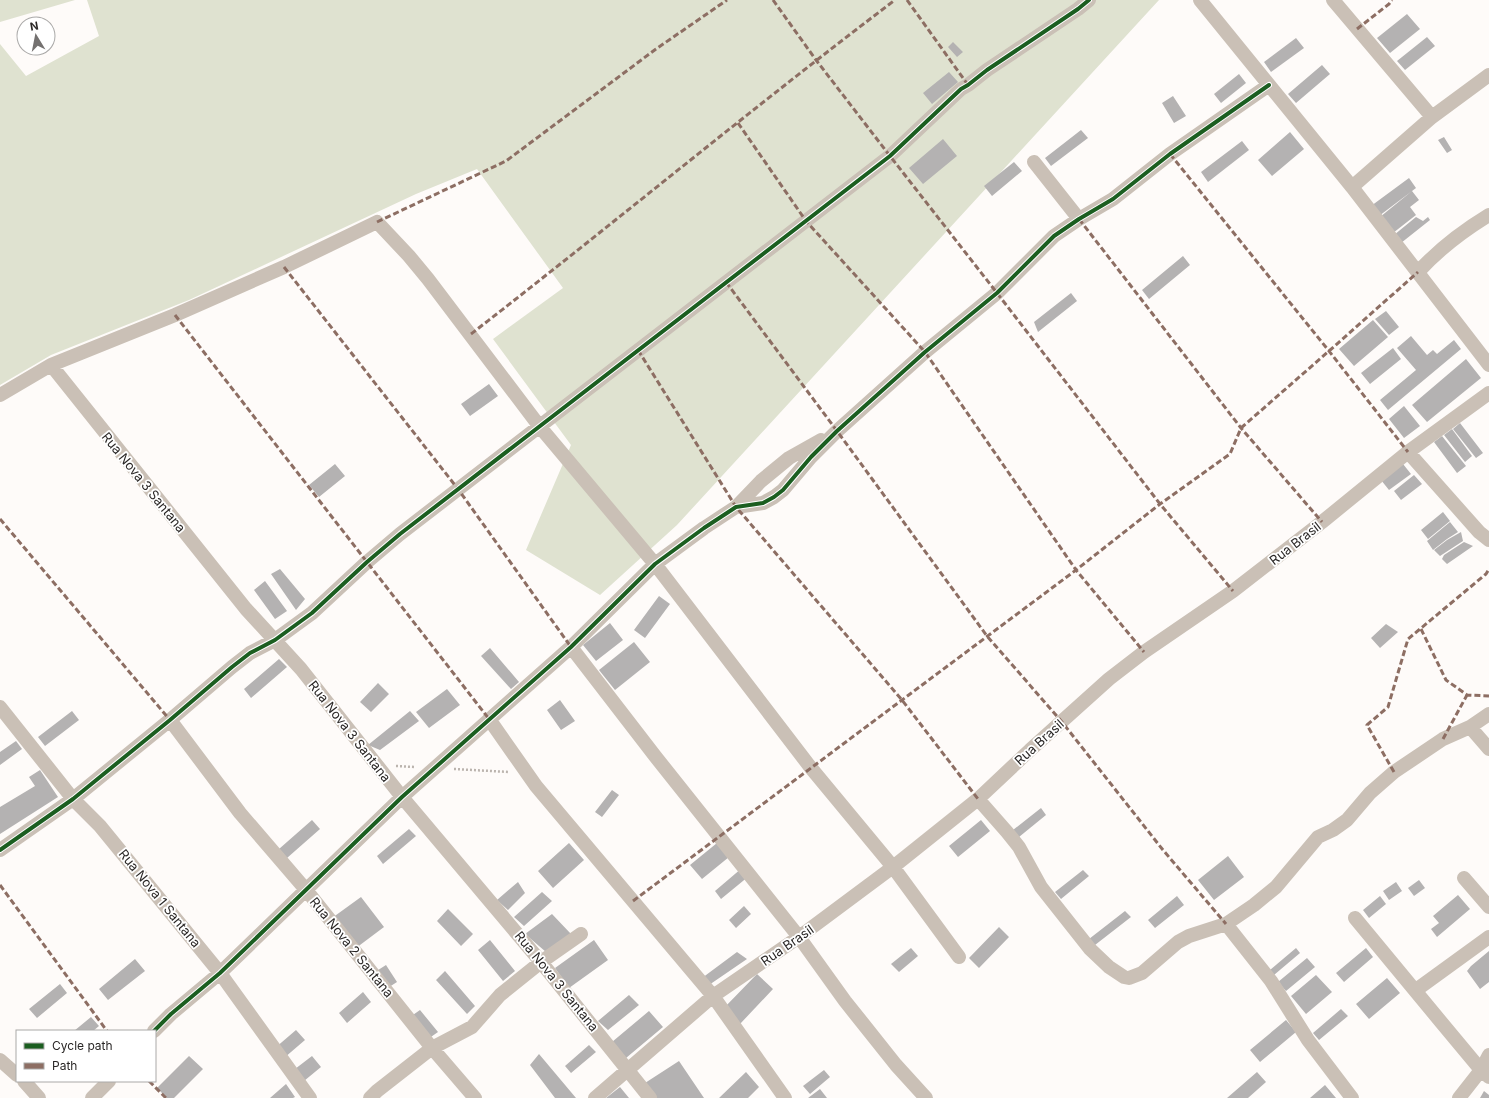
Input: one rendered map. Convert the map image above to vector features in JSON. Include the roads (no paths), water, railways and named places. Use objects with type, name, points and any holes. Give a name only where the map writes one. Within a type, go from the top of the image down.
[{"type":"street","points":[[0,850],[73,799],[170,720],[232,666],[250,653],[275,640],[312,613],[367,562],[400,534],[890,156],[961,89],[1078,9],[1088,0]]},
{"type":"street","points":[[1200,0],[1352,187],[1489,366]]},
{"type":"street","points":[[1333,0],[1432,117]]},
{"type":"street","points":[[1352,187],[1432,117],[1489,75]]},
{"type":"street","points":[[736,507],[763,503],[783,490],[837,431],[925,352],[998,293],[1054,236],[1113,199],[1170,154],[1269,85]]},
{"type":"street","points":[[1034,162],[1080,219]]},
{"type":"street","points":[[1418,272],[1434,254],[1447,243],[1489,215]]},
{"type":"street","points":[[0,395],[51,365],[175,315],[284,267],[377,222],[428,279],[540,427],[655,564],[811,768],[893,867],[960,957]]},
{"type":"street","name":"Rua Nova 3 Santana","points":[[51,365],[246,609],[301,669],[402,797],[541,962],[650,1098]]},
{"type":"street","name":"Rua Brasil","points":[[595,1098],[713,996],[799,937],[893,867],[978,799],[1109,679],[1144,652],[1233,591],[1408,452],[1489,393]]},
{"type":"street","points":[[155,1030],[171,1014],[220,973],[307,891],[402,797],[489,718],[571,647],[655,564],[704,528],[736,507],[762,481],[789,458],[837,431]]},
{"type":"street","points":[[1408,452],[1479,532],[1489,540]]},
{"type":"street","points":[[571,647],[650,750],[799,937],[845,1001],[896,1065],[926,1098]]},
{"type":"street","name":"Rua Nova 1 Santana","points":[[0,707],[73,799],[100,826],[220,973],[310,1098]]},
{"type":"street","points":[[978,799],[1011,837],[1041,887],[1086,944],[1109,967],[1124,977],[1129,978],[1142,973],[1178,942],[1189,936],[1226,924],[1254,905],[1276,887],[1318,837],[1333,830],[1347,820],[1370,793],[1394,772],[1443,739],[1470,727],[1489,714]]},
{"type":"street","points":[[489,718],[536,786],[713,996],[785,1098]]},
{"type":"street","name":"Rua Nova 2 Santana","points":[[170,720],[240,813],[307,891],[432,1048],[475,1098]]},
{"type":"street","points":[[1470,727],[1489,749]]},
{"type":"street","points":[[1464,878],[1489,907]]},
{"type":"street","points":[[1355,918],[1485,1073]]},
{"type":"street","points":[[1226,924],[1271,981],[1308,1040],[1352,1098]]},
{"type":"street","points":[[370,1098],[432,1048],[472,1027],[500,994],[541,962],[581,934]]},
{"type":"street","points":[[1416,990],[1489,937]]},
{"type":"street","points":[[1459,1098],[1485,1073],[1489,1055]]},
{"type":"street","points":[[0,1060],[16,1074]]},
{"type":"street","points":[[25,1082],[39,1098]]},
{"type":"street","points":[[92,1098],[108,1082]]}]
